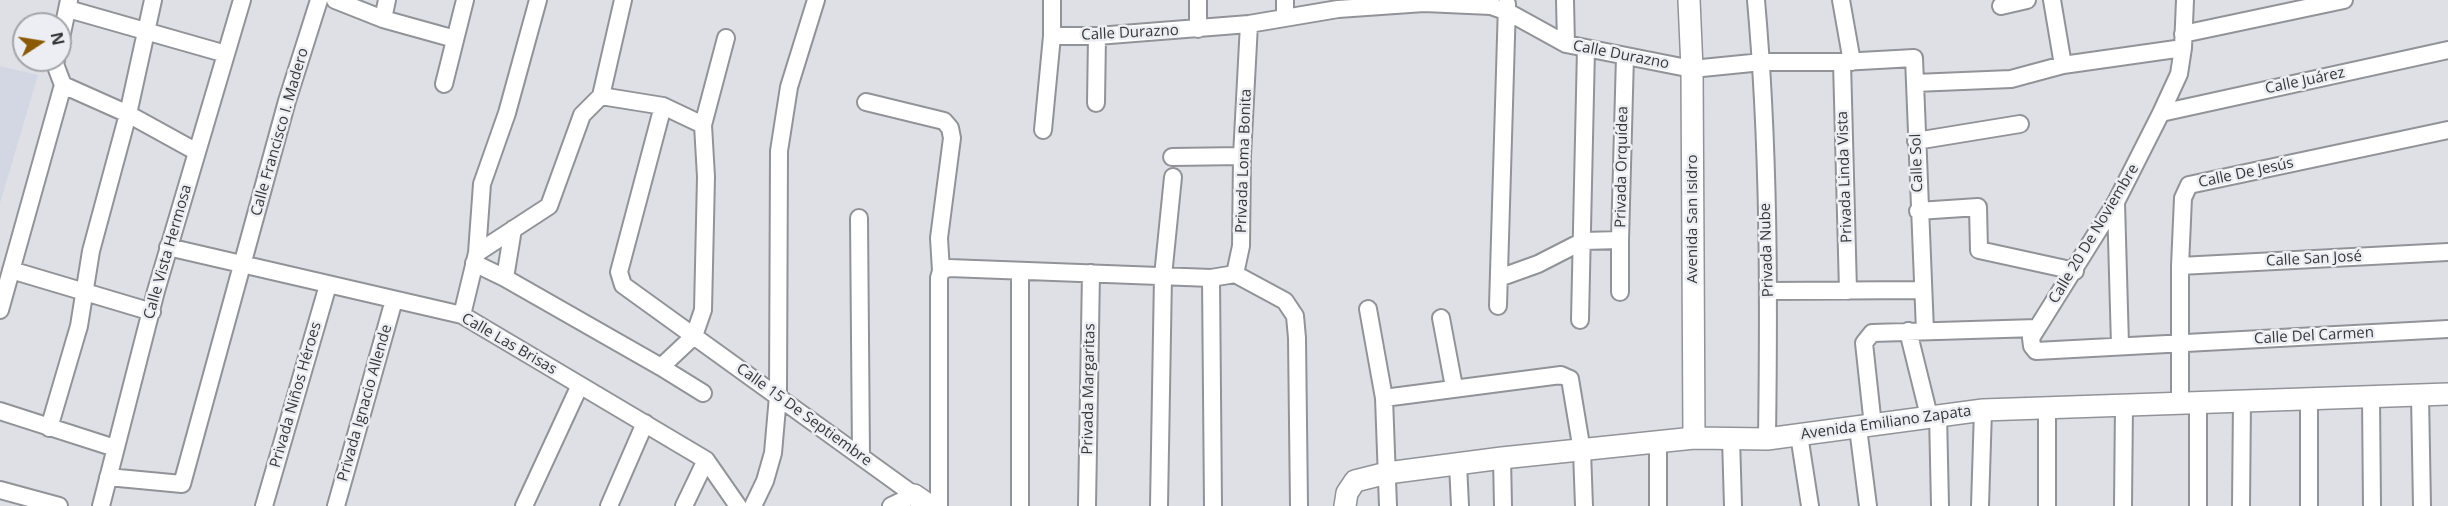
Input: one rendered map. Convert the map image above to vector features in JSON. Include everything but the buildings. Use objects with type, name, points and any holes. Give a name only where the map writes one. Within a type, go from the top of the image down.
[{"type":"main road","name":"Avenida San Isidro","points":[[1689,0],[1692,69],[1694,438]]},
{"type":"main road","name":"Avenida Emiliano Zapata","points":[[1345,506],[1347,493],[1354,481],[1387,473],[1502,458],[1694,438],[1767,439],[1983,410],[2448,394]]},
{"type":"street","points":[[49,428],[79,326],[91,251],[128,114],[153,0]]},
{"type":"street","name":"Calle Vista Hermosa","points":[[100,506],[168,247],[242,0]]},
{"type":"street","name":"Calle Francisco I. Madero","points":[[108,477],[182,484],[287,101],[319,0]]},
{"type":"street","points":[[335,0],[383,19],[455,39]]},
{"type":"street","points":[[383,19],[387,0]]},
{"type":"street","points":[[444,84],[465,0]]},
{"type":"street","points":[[462,315],[475,258],[482,184],[507,113],[538,0]]},
{"type":"street","points":[[475,258],[549,206],[582,115],[601,96],[623,0]]},
{"type":"street","points":[[753,506],[765,481],[773,453],[778,396],[779,151],[789,87],[816,0]]},
{"type":"street","points":[[1043,129],[1053,0]]},
{"type":"street","points":[[1198,0],[1198,28]]},
{"type":"street","points":[[1565,0],[1566,44]]},
{"type":"street","name":"Privada Nube","points":[[1756,0],[1762,62],[1769,291],[1767,439]]},
{"type":"street","name":"Privada Linda Vista","points":[[1841,0],[1847,62],[1848,291]]},
{"type":"street","points":[[2001,6],[2027,0]]},
{"type":"street","points":[[2052,0],[2063,65]]},
{"type":"street","name":"Calle 20 De Noviembre","points":[[2037,328],[2075,271],[2116,202],[2161,113],[2178,74],[2183,41],[2185,0]]},
{"type":"street","points":[[1914,83],[2011,79],[2063,65],[2183,41],[2344,0]]},
{"type":"street","name":"Calle Durazno","points":[[1052,36],[1097,36],[1250,24],[1285,8],[1424,2],[1507,6],[1566,44],[1692,69],[1762,62],[1847,62],[1914,58]]},
{"type":"street","points":[[69,5],[146,31],[226,54]]},
{"type":"street","points":[[1498,306],[1507,6]]},
{"type":"street","name":"Privada Loma Bonita","points":[[1235,274],[1241,246],[1242,156],[1250,24]]},
{"type":"street","points":[[1096,103],[1097,36]]},
{"type":"street","points":[[661,367],[694,336],[703,310],[706,177],[703,125],[726,38]]},
{"type":"street","points":[[1580,320],[1586,48]]},
{"type":"street","name":"Calle Juárez","points":[[2161,113],[2448,50]]},
{"type":"street","name":"Privada Orquídea","points":[[1583,241],[1620,240],[1624,56]]},
{"type":"street","name":"Calle Sol","points":[[1914,58],[1918,211],[1978,207],[1979,250],[2075,271]]},
{"type":"street","points":[[0,310],[63,85],[58,72]]},
{"type":"street","points":[[63,85],[128,114],[197,152]]},
{"type":"street","points":[[601,96],[663,106],[703,125]]},
{"type":"street","points":[[866,102],[944,122],[950,128],[952,138],[939,238],[941,271],[939,278],[939,506]]},
{"type":"street","name":"Calle 15 De Septiembre","points":[[663,106],[619,272],[623,285],[922,501]]},
{"type":"street","points":[[1916,141],[2020,124]]},
{"type":"street","name":"Calle De Jesús","points":[[2198,506],[2189,403],[2180,342],[2183,198],[2188,185],[2448,130]]},
{"type":"street","points":[[1172,157],[1242,156]]},
{"type":"street","points":[[1159,506],[1162,276],[1173,177]]},
{"type":"street","points":[[2037,328],[2031,339],[2036,351],[2120,345],[2116,202]]},
{"type":"street","points":[[1918,211],[1922,290],[1916,331],[1934,415],[1940,506]]},
{"type":"street","points":[[859,218],[861,456]]},
{"type":"street","points":[[505,278],[513,230]]},
{"type":"street","points":[[1620,240],[1620,292]]},
{"type":"street","points":[[1499,278],[1538,264],[1583,241]]},
{"type":"street","name":"Calle Las Brisas","points":[[168,247],[462,315],[706,460],[738,506]]},
{"type":"street","name":"Calle San José","points":[[2180,266],[2448,252]]},
{"type":"street","points":[[475,258],[505,278],[703,393]]},
{"type":"street","points":[[941,271],[949,268],[1020,273],[1091,273],[1211,278],[1235,274],[1285,301],[1295,316],[1297,338],[1299,506]]},
{"type":"street","points":[[11,270],[152,312]]},
{"type":"street","points":[[1020,273],[1020,506]]},
{"type":"street","name":"Privada Margaritas","points":[[1087,506],[1091,273]]},
{"type":"street","points":[[1211,278],[1213,506]]},
{"type":"street","name":"Privada Niños Héroes","points":[[264,506],[328,285]]},
{"type":"street","points":[[1769,291],[1922,290]]},
{"type":"street","name":"Privada Ignacio Allende","points":[[336,506],[394,300]]},
{"type":"street","points":[[1368,309],[1384,398],[1388,506]]},
{"type":"street","points":[[1441,318],[1454,387]]},
{"type":"street","points":[[1868,506],[1864,344],[1872,333],[2037,328]]},
{"type":"street","name":"Calle Del Carmen","points":[[2120,345],[2448,329]]},
{"type":"street","points":[[1384,398],[1454,387],[1561,375],[1570,379],[1582,451],[1584,506]]},
{"type":"street","points":[[524,506],[580,385]]},
{"type":"street","points":[[2420,395],[2422,506]]},
{"type":"street","points":[[2371,397],[2372,506]]},
{"type":"street","points":[[2308,398],[2309,506]]},
{"type":"street","points":[[2241,506],[2242,401]]},
{"type":"street","points":[[2123,506],[2124,404]]},
{"type":"street","points":[[2046,506],[2047,408]]},
{"type":"street","points":[[1980,506],[1983,410]]},
{"type":"street","points":[[0,411],[115,448]]},
{"type":"street","points":[[609,506],[645,423]]},
{"type":"street","points":[[1799,435],[1810,506]]},
{"type":"street","points":[[1731,438],[1733,506]]},
{"type":"street","points":[[1658,442],[1658,506]]},
{"type":"street","points":[[1502,458],[1503,506]]},
{"type":"street","points":[[684,506],[706,460]]},
{"type":"street","points":[[1458,464],[1460,506]]},
{"type":"street","points":[[0,490],[59,506]]},
{"type":"street","points":[[891,506],[922,501]]},
{"type":"shaded area","points":[[0,66],[12,69],[12,72],[38,75],[0,203]]}]
